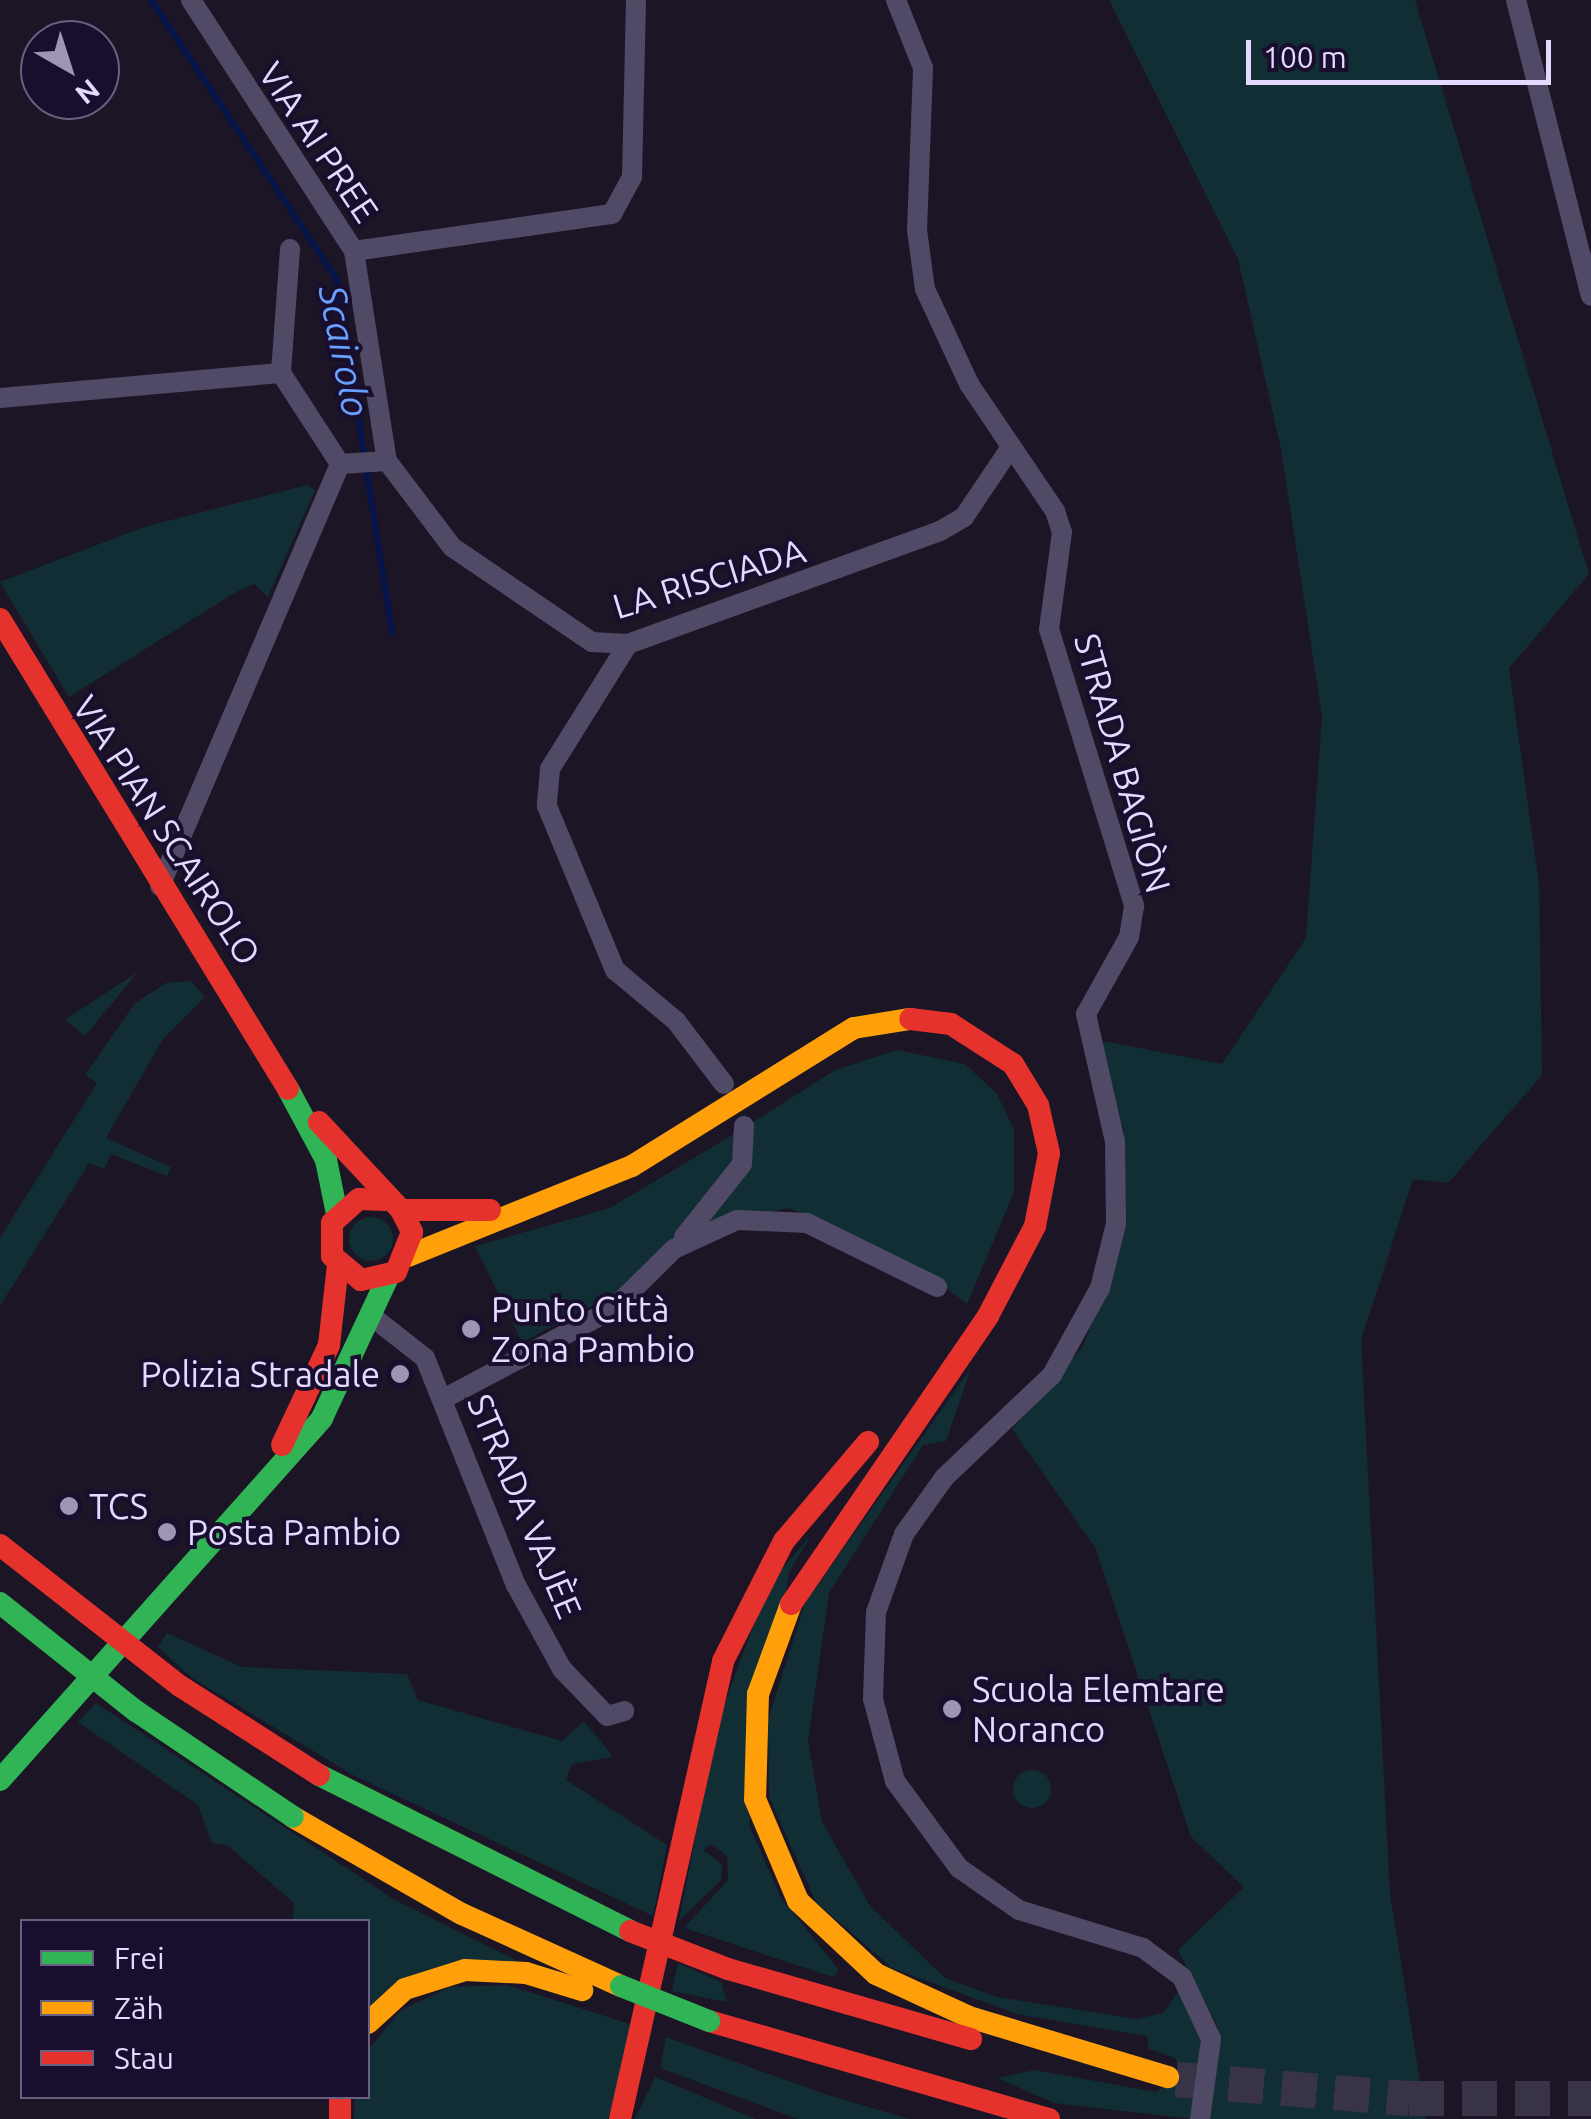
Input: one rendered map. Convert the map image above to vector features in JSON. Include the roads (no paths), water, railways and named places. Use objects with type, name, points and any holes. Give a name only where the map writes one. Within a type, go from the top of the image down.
[{"type":"main road","name":"VIA PIAN SCAIROLO","points":[[2,627],[280,1076],[326,1160],[337,1214]]},
{"type":"main road","points":[[0,1545],[149,1663],[318,1775],[630,1931],[728,1968],[958,2036],[1172,2078],[969,2018],[876,1974],[806,1912],[762,1828],[754,1720],[783,1615],[823,1542],[955,1358],[1025,1251],[1049,1152],[1029,1086],[974,1033],[902,1018],[854,1028],[632,1166],[408,1256],[388,1277],[338,1394],[262,1482],[0,1780]]},
{"type":"main road","name":"VIA PIAN SCAIROLO","points":[[280,1076],[393,1205]]},
{"type":"main road","points":[[388,1277],[361,1280],[338,1265],[329,1245],[337,1214],[359,1199],[460,1214],[555,1198]]},
{"type":"main road","points":[[393,1205],[412,1232],[408,1256]]},
{"type":"main road","points":[[262,1482],[322,1369],[338,1265]]},
{"type":"main road","points":[[620,2119],[702,1738],[743,1611],[797,1524],[955,1358]]},
{"type":"main road","points":[[0,1603],[136,1712],[293,1816],[462,1914],[621,1996],[792,2066],[902,2082],[1050,2119]]},
{"type":"main road","points":[[370,2021],[424,1980],[484,1968],[544,1977],[621,1996]]},
{"type":"street","name":"VIA AI PREE","points":[[191,0],[354,252],[387,461]]},
{"type":"street","points":[[354,252],[612,214],[632,177],[636,0]]},
{"type":"street","points":[[896,0],[922,68],[917,230],[946,339],[1011,447]]},
{"type":"street","points":[[1516,0],[1591,296]]},
{"type":"street","points":[[290,250],[281,373],[340,464]]},
{"type":"street","points":[[0,398],[101,393],[281,373]]},
{"type":"street","name":"STRADA BAGIÒN","points":[[1011,447],[1062,532],[1049,629],[1134,906],[1129,937],[1086,1014],[1115,1142],[1116,1224],[1100,1288],[1066,1356],[944,1478],[904,1534],[876,1612],[873,1699],[896,1781],[959,1868],[1020,1910],[1143,1948],[1182,1977],[1210,2039],[1200,2119]]},
{"type":"street","name":"LA RISCIADA","points":[[387,461],[452,547],[592,642],[628,644],[950,526],[1011,447]]},
{"type":"street","points":[[340,464],[387,461]]},
{"type":"street","points":[[160,886],[340,464]]},
{"type":"street","points":[[628,644],[550,769],[547,806],[615,970],[676,1021],[724,1084]]},
{"type":"street","points":[[445,1398],[614,1309],[674,1249],[737,1173],[744,1126]]},
{"type":"street","points":[[674,1249],[737,1220],[788,1218],[937,1288]]},
{"type":"street","name":"STRADA VAJÈE","points":[[370,1315],[407,1337],[445,1398],[516,1585],[562,1668],[607,1716],[624,1711]]},
{"type":"waterway","name":"Scairolo","points":[[151,0],[336,278],[392,633]]},
{"type":"tunnel","points":[[1176,2079],[1409,2098],[1591,2098]]},
{"type":"place","name":"Punto Città Zona Pambio","points":[[471,1329]]},
{"type":"place","name":"Polizia Stradale","points":[[400,1374]]},
{"type":"place","name":"TCS","points":[[69,1506]]},
{"type":"place","name":"Posta Pambio","points":[[167,1532]]},
{"type":"place","name":"Scuola Elemtare Noranco","points":[[952,1709]]}]
